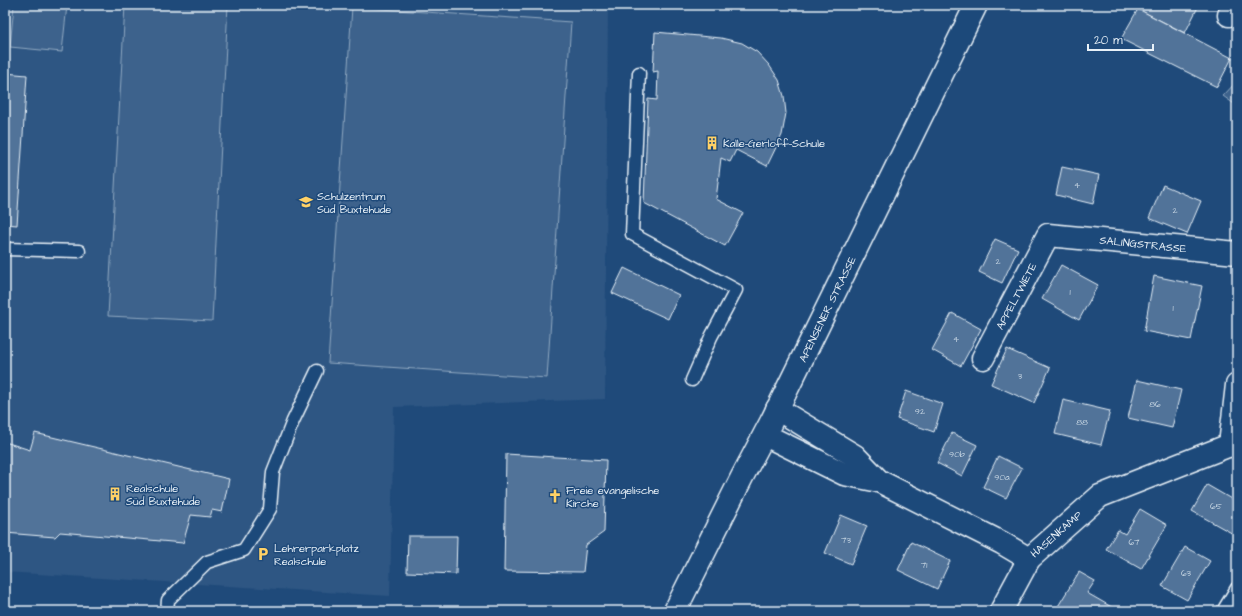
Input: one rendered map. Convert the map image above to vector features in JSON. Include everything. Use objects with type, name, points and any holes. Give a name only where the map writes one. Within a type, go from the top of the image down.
[{"type":"street","name":"APENSENER STRASSE","points":[[675,611],[742,477],[765,435],[976,5]]},
{"type":"street","name":"SALINGSTRASSE","points":[[1048,234],[1237,253]]},
{"type":"street","name":"APPELTWIETE","points":[[983,358],[1048,234]]},
{"type":"street","points":[[1234,446],[1237,385]]},
{"type":"street","name":"HASENKAMP","points":[[777,409],[856,456],[879,481]]},
{"type":"street","name":"HASENKAMP","points":[[765,435],[844,474],[879,481],[1002,543],[1029,559],[1100,496],[1234,446]]},
{"type":"street","points":[[1001,611],[1029,559]]},
{"type":"lane","points":[[639,73],[632,234],[736,290],[711,337],[692,380]]},
{"type":"lane","points":[[5,249],[79,251]]},
{"type":"lane","points":[[166,611],[168,600],[207,562],[244,550],[270,508],[273,472],[293,421],[317,371]]},
{"type":"lane","points":[[1223,611],[1237,588]]},
{"type":"shaded area","name":"Schulzentrum Süd Buxtehude","points":[[5,5],[608,5],[605,399],[394,407],[390,596],[5,572]]},
{"type":"shaded area","points":[[14,5],[67,5],[62,52],[10,47]]},
{"type":"shaded area","points":[[125,5],[228,5],[212,321],[108,316]]},
{"type":"shaded area","points":[[352,7],[571,22],[547,378],[328,363]]},
{"type":"shaded area","points":[[1237,81],[1237,106],[1223,96]]},
{"type":"building","points":[[1140,5],[1199,5],[1185,33],[1138,9]]},
{"type":"building","points":[[1138,9],[1232,58],[1217,87],[1121,39]]},
{"type":"building","name":"Kalle-Gerloff-Schule","points":[[655,32],[721,38],[742,43],[757,52],[769,65],[779,80],[784,96],[786,113],[782,135],[767,166],[736,150],[730,162],[721,158],[716,199],[743,213],[725,246],[644,203],[648,99],[657,100],[658,71],[653,72]]},
{"type":"building","points":[[5,73],[27,75],[17,225],[5,224]]},
{"type":"building","points":[[1062,167],[1099,175],[1093,204],[1056,195]]},
{"type":"building","points":[[1163,185],[1201,201],[1187,234],[1149,218]]},
{"type":"building","points":[[995,239],[1018,249],[1002,283],[979,272]]},
{"type":"building","points":[[1061,265],[1098,285],[1079,320],[1042,299]]},
{"type":"building","points":[[624,268],[679,295],[668,319],[612,293]]},
{"type":"building","points":[[1154,276],[1202,286],[1191,340],[1144,331]]},
{"type":"building","points":[[952,313],[981,329],[961,366],[932,350]]},
{"type":"building","points":[[1007,349],[1050,368],[1034,403],[991,384]]},
{"type":"building","points":[[1137,380],[1181,390],[1172,428],[1128,418]]},
{"type":"building","points":[[906,391],[943,404],[934,432],[897,419]]},
{"type":"building","points":[[1063,400],[1110,411],[1101,445],[1055,434]]},
{"type":"building","name":"Realschule Süd Buxtehude","points":[[35,433],[229,479],[222,512],[212,510],[210,517],[191,515],[183,543],[60,532],[55,537],[5,533],[5,442],[30,450]]},
{"type":"building","points":[[952,433],[977,445],[962,476],[937,463]]},
{"type":"building","name":"Freie evangelische Kirche","points":[[506,454],[606,460],[604,532],[586,545],[583,572],[504,571]]},
{"type":"building","points":[[998,456],[1022,468],[1006,498],[983,487]]},
{"type":"building","points":[[1207,485],[1233,500],[1237,493],[1237,536],[1192,511]]},
{"type":"building","points":[[1140,509],[1167,525],[1141,569],[1106,549],[1118,530],[1125,534]]},
{"type":"building","points":[[841,515],[867,526],[851,564],[825,553]]},
{"type":"building","points":[[408,536],[457,536],[456,574],[407,572]]},
{"type":"building","points":[[911,542],[950,561],[937,589],[898,570]]},
{"type":"building","points":[[1185,547],[1210,561],[1187,600],[1162,586]]},
{"type":"building","points":[[1079,572],[1095,581],[1087,593],[1115,609],[1113,611],[1062,611],[1057,608]]},
{"type":"place","name":"Kalle-Gerloff-Schule","points":[[712,143]]},
{"type":"place","name":"Schulzentrum Süd Buxtehude","points":[[306,202]]},
{"type":"place","name":"Realschule Süd Buxtehude","points":[[115,494]]},
{"type":"place","name":"Freie evangelische Kirche","points":[[555,496]]},
{"type":"place","name":"Lehrerparkplatz Realschule","points":[[263,554]]}]
